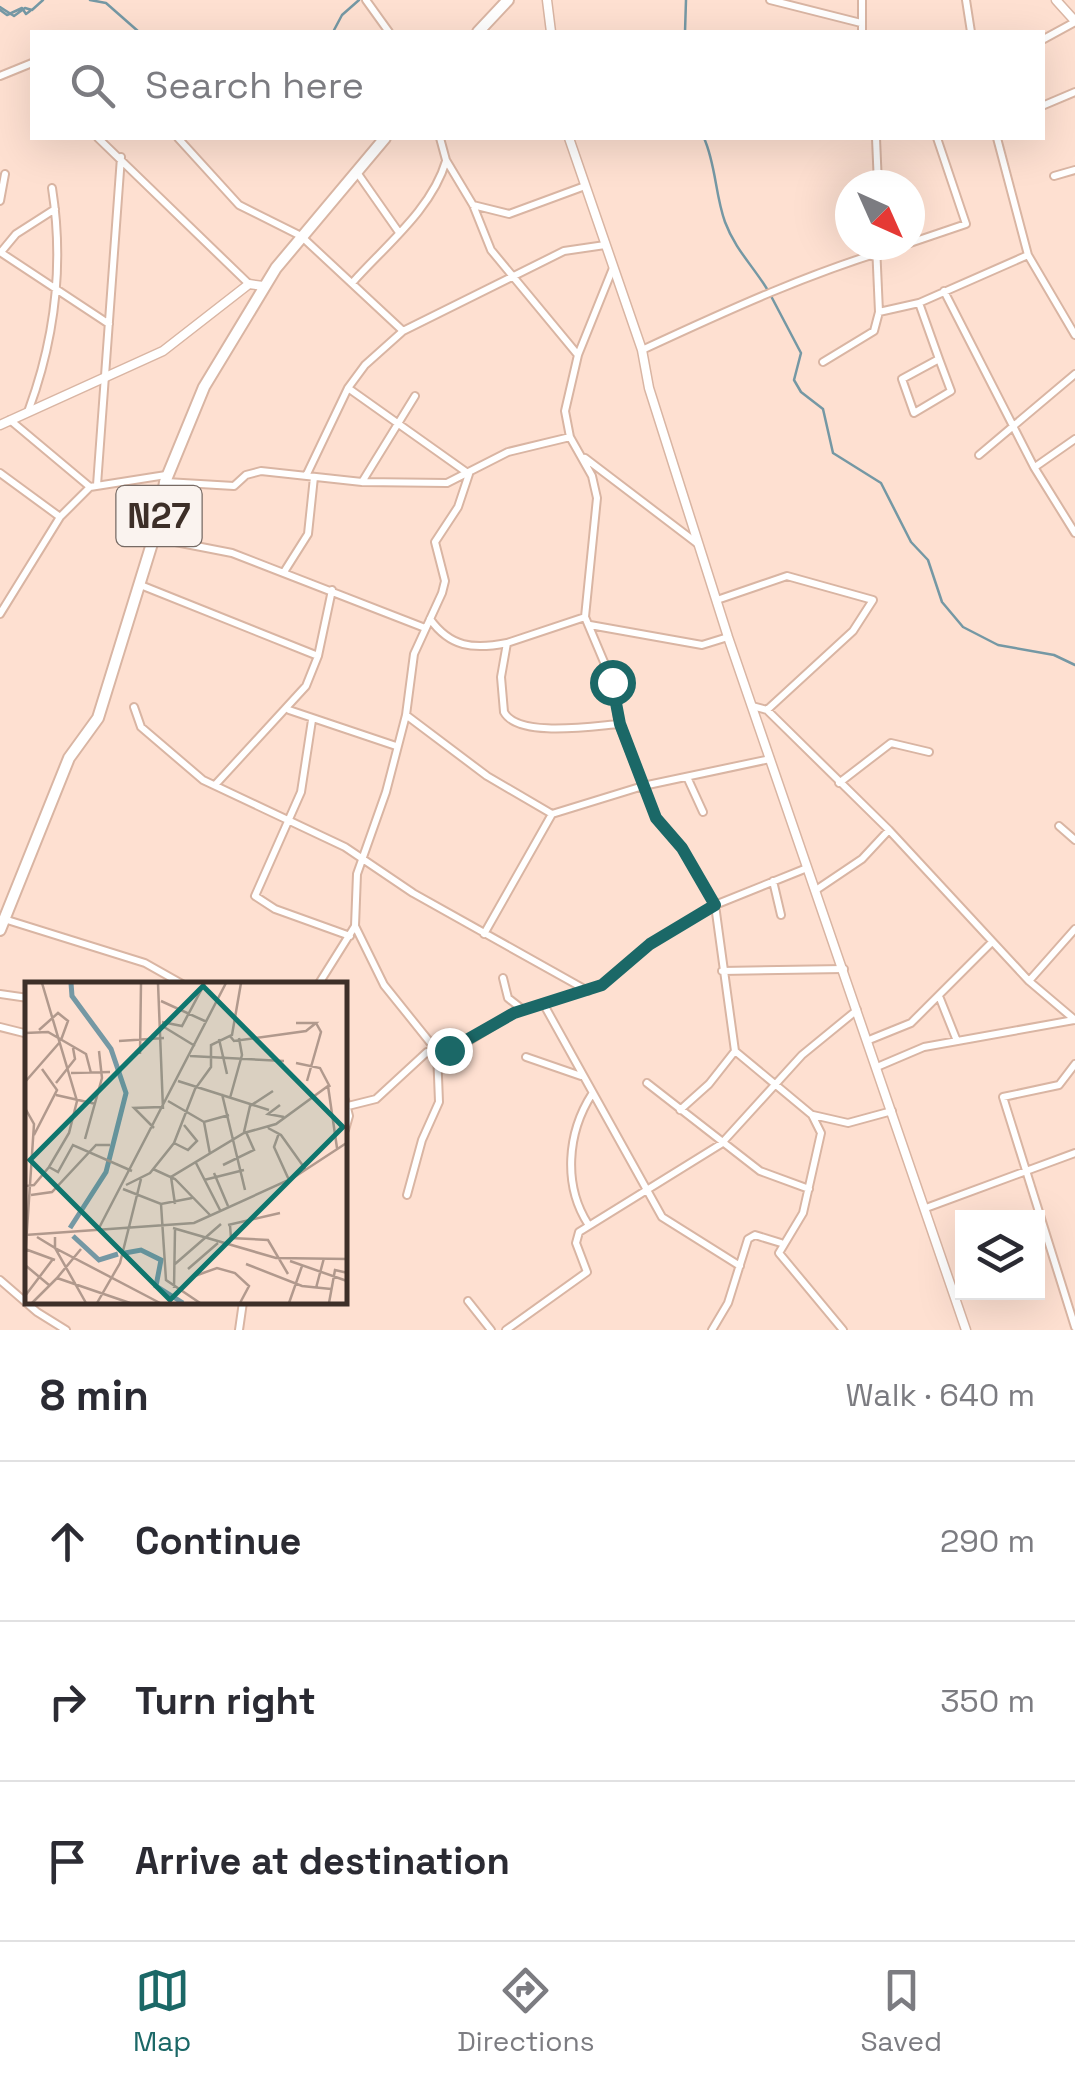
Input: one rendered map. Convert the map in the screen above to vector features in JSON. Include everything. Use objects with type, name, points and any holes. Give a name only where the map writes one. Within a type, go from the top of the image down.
[{"type":"main road","points":[[480,30],[508,0]]},
{"type":"main road","name":"N27","points":[[2,925],[69,758],[98,718],[154,538],[166,478],[204,387],[263,286],[383,140]]},
{"type":"street","points":[[366,0],[388,30]]},
{"type":"street","points":[[547,0],[551,30]]},
{"type":"street","points":[[770,0],[861,23]]},
{"type":"street","points":[[862,0],[862,30]]},
{"type":"street","points":[[966,0],[972,30]]},
{"type":"street","points":[[1045,38],[1075,22],[1056,0]]},
{"type":"street","points":[[0,76],[30,66]]},
{"type":"street","points":[[1045,105],[1075,92]]},
{"type":"street","points":[[100,140],[249,284],[263,286]]},
{"type":"street","points":[[180,140],[240,205],[302,236],[403,331]]},
{"type":"street","points":[[441,140],[446,160],[472,205],[490,250],[578,354]]},
{"type":"street","points":[[570,140],[642,350],[649,388],[728,637],[966,1330]]},
{"type":"street","points":[[876,140],[877,170]]},
{"type":"street","points":[[925,238],[966,224],[938,140]]},
{"type":"street","points":[[999,140],[1028,255],[1075,335]]},
{"type":"street","points":[[93,486],[107,376],[120,157]]},
{"type":"street","points":[[353,282],[440,183],[446,160]]},
{"type":"street","points":[[1054,176],[1075,170]]},
{"type":"street","points":[[356,171],[398,231]]},
{"type":"street","points":[[0,202],[6,174]]},
{"type":"street","points":[[472,205],[509,214],[584,186]]},
{"type":"street","points":[[29,410],[47,359],[56,287],[52,188]]},
{"type":"street","points":[[55,210],[16,234],[0,252],[110,325]]},
{"type":"street","points":[[284,572],[308,534],[310,476],[348,388],[365,365],[403,331],[510,276],[564,251],[605,245]]},
{"type":"street","points":[[879,312],[918,302],[1028,255]]},
{"type":"street","points":[[642,350],[764,293],[846,260]]},
{"type":"street","points":[[823,362],[874,331],[879,312],[877,260]]},
{"type":"street","points":[[613,268],[578,354],[565,411],[570,437],[597,498],[587,621],[612,682],[620,724],[656,818],[682,848],[715,905],[735,1050],[812,1115],[821,1132],[803,1212],[782,1243],[780,1253],[843,1330]]},
{"type":"street","points":[[0,424],[163,352],[249,284]]},
{"type":"street","points":[[944,291],[1034,467],[1075,533]]},
{"type":"street","points":[[918,302],[951,391],[914,413],[902,379],[939,359]]},
{"type":"street","points":[[979,455],[1075,374]]},
{"type":"street","points":[[348,388],[469,474]]},
{"type":"street","points":[[362,482],[414,396]]},
{"type":"street","points":[[10,420],[93,486]]},
{"type":"street","points":[[0,614],[60,518],[93,486],[166,478],[234,486],[246,476],[261,472],[362,482],[446,483],[508,452],[570,437]]},
{"type":"street","points":[[1034,467],[1075,439]]},
{"type":"street","points":[[580,454],[701,546]]},
{"type":"street","points":[[0,473],[60,518]]},
{"type":"street","points":[[320,982],[355,926],[361,857],[386,792],[406,715],[414,654],[444,580],[435,542],[458,507],[469,474]]},
{"type":"street","points":[[154,538],[232,554],[425,628]]},
{"type":"street","points":[[717,600],[787,576],[873,600],[853,631],[768,710]]},
{"type":"street","points":[[137,584],[318,656]]},
{"type":"street","points":[[215,785],[289,710],[306,686],[318,656],[332,590]]},
{"type":"street","points":[[430,618],[444,638],[485,648],[587,621],[702,644],[728,637]]},
{"type":"street","points":[[507,643],[501,677],[508,720],[554,729],[620,724]]},
{"type":"street","points":[[752,706],[768,710],[889,830],[1030,981],[1075,1020]]},
{"type":"street","points":[[134,708],[141,727],[194,774],[291,818],[484,935],[554,968],[588,990]]},
{"type":"street","points":[[289,710],[396,746]]},
{"type":"street","points":[[406,715],[487,776],[552,814]]},
{"type":"street","points":[[312,720],[301,792],[255,896],[275,910],[350,936]]},
{"type":"street","points":[[839,783],[891,743],[929,752]]},
{"type":"street","points":[[484,935],[552,814],[643,786],[770,758]]},
{"type":"street","points":[[687,777],[703,812]]},
{"type":"street","points":[[1058,826],[1075,840]]},
{"type":"street","points":[[816,890],[862,858],[889,830]]},
{"type":"street","points":[[348,1103],[376,1099],[416,1058],[459,1047],[483,1028],[612,978],[650,944],[715,905],[808,868]]},
{"type":"street","points":[[773,882],[780,915]]},
{"type":"street","points":[[2,925],[128,956],[178,982]]},
{"type":"street","points":[[355,926],[384,985],[438,1051],[439,1102],[422,1140],[407,1195]]},
{"type":"street","points":[[1030,981],[1075,929]]},
{"type":"street","points":[[869,1040],[911,1023],[992,942]]},
{"type":"street","points":[[722,971],[844,969]]},
{"type":"street","points":[[503,978],[508,998],[523,1010]]},
{"type":"street","points":[[0,994],[25,998]]},
{"type":"street","points":[[938,996],[957,1042]]},
{"type":"street","points":[[543,1003],[662,1217],[740,1266]]},
{"type":"street","points":[[506,1330],[587,1272],[576,1236],[588,1224],[722,1144],[749,1118],[774,1085],[858,1009]]},
{"type":"street","points":[[877,1067],[924,1047],[1075,1020]]},
{"type":"street","points":[[0,1028],[25,1033]]},
{"type":"street","points":[[680,1110],[709,1084],[735,1050]]},
{"type":"street","points":[[526,1057],[582,1076]]},
{"type":"street","points":[[1075,1064],[1059,1085],[1003,1097],[1075,1327]]},
{"type":"street","points":[[647,1083],[760,1171],[809,1188]]},
{"type":"street","points":[[588,1224],[573,1200],[572,1156],[577,1117],[592,1094]]},
{"type":"street","points":[[812,1115],[848,1123],[892,1112]]},
{"type":"street","points":[[926,1208],[1075,1153]]},
{"type":"street","points":[[715,1329],[748,1240],[755,1235],[782,1243]]},
{"type":"street","points":[[0,1280],[25,1301]]},
{"type":"street","points":[[468,1301],[491,1330]]},
{"type":"street","points":[[30,1305],[66,1330]]},
{"type":"street","points":[[239,1330],[243,1305]]},
{"type":"waterway","points":[[0,7],[14,16],[25,8],[32,10],[43,0]]},
{"type":"waterway","points":[[90,0],[106,3],[137,30]]},
{"type":"waterway","points":[[334,30],[342,15],[359,0]]},
{"type":"waterway","points":[[685,30],[686,0]]},
{"type":"waterway","points":[[0,10],[7,15],[22,8],[26,14],[30,11]]},
{"type":"waterway","points":[[705,140],[729,232],[767,289]]},
{"type":"waterway","points":[[771,296],[801,353],[794,380],[801,392],[823,409],[833,453],[881,483],[911,542],[928,560],[942,602],[963,627],[998,645],[1054,655],[1075,665]]},
{"type":"route","points":[[449,1050],[514,1013],[602,985],[627,960],[715,905],[682,848],[656,818],[620,724],[612,682]]}]
